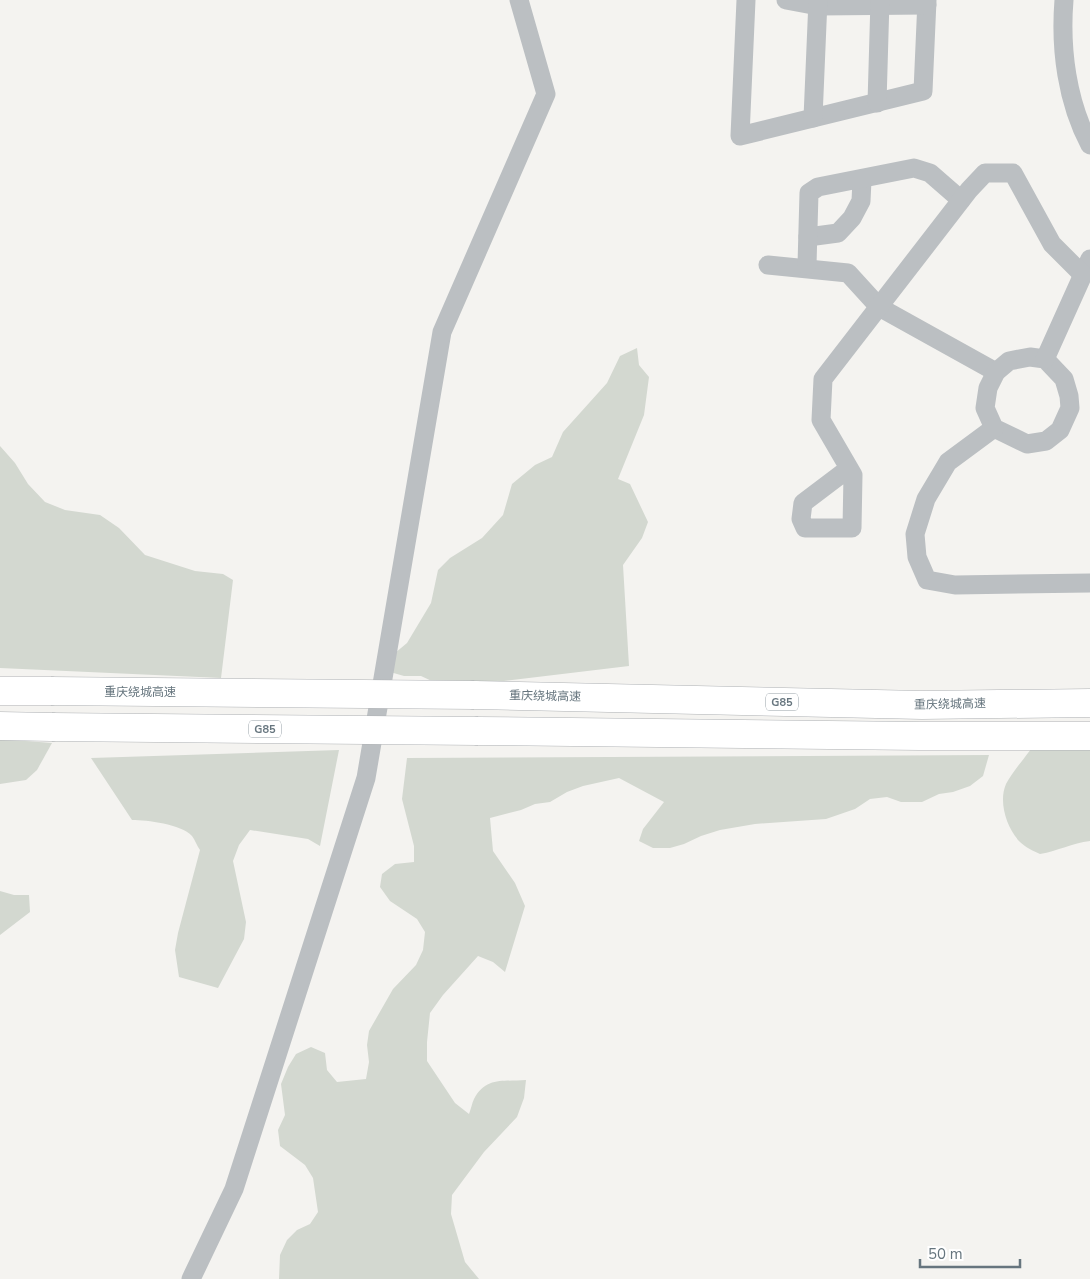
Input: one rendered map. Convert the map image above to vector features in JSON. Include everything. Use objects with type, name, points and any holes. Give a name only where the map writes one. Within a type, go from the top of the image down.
[{"type":"highway","name":"重庆绕城高速","points":[[0,691],[474,694],[922,705],[1090,703]]},
{"type":"highway","name":"G85","points":[[0,726],[1090,736]]},
{"type":"street","points":[[192,1279],[234,1189],[366,778],[442,332],[546,94],[519,0]]},
{"type":"street","points":[[746,0],[740,136],[923,91],[927,3],[818,3],[786,0]]},
{"type":"street","points":[[877,103],[880,0]]},
{"type":"street","points":[[1064,0],[1064,43],[1067,73],[1080,127],[1090,145]]},
{"type":"street","points":[[813,118],[818,3]]},
{"type":"street","points":[[807,265],[809,193],[818,186],[914,168],[930,173],[962,200]]},
{"type":"street","points":[[848,470],[820,420],[824,379],[985,173],[1013,173],[1052,244],[1087,267],[1045,359]]},
{"type":"street","points":[[808,237],[838,233],[852,218],[861,201],[862,180]]},
{"type":"street","points":[[768,265],[848,273],[879,307],[996,372]]},
{"type":"street","points":[[1030,357],[1045,359],[1064,379],[1070,408],[1060,430],[1046,441],[1027,444],[994,428],[985,408],[988,388],[996,372],[1009,361],[1030,357]]},
{"type":"street","points":[[994,428],[948,462],[926,499],[915,534],[917,557],[927,580],[956,585],[1090,583]]},
{"type":"shaded area","points":[[637,348],[639,365],[649,377],[644,415],[618,479],[630,484],[648,522],[642,538],[623,565],[629,666],[454,687],[436,683],[421,676],[404,676],[390,672],[395,653],[407,643],[431,603],[438,570],[450,558],[482,538],[503,515],[512,484],[535,465],[552,457],[563,432],[607,383],[620,356]]},
{"type":"shaded area","points":[[0,446],[15,463],[28,484],[45,502],[65,510],[100,515],[119,528],[145,555],[195,571],[223,574],[233,580],[221,678],[0,668]]},
{"type":"shaded area","points":[[0,739],[52,743],[37,770],[26,780],[0,784]]},
{"type":"shaded area","points":[[1090,744],[1090,841],[1040,854],[1029,849],[1015,837],[1005,815],[1003,799],[1006,784],[1033,746]]},
{"type":"shaded area","points":[[339,750],[320,846],[308,839],[250,830],[239,845],[233,861],[246,922],[244,939],[218,988],[179,977],[175,950],[200,850],[192,836],[180,828],[155,822],[132,820],[91,758]]},
{"type":"shaded area","points":[[989,755],[983,776],[970,786],[953,792],[939,794],[922,802],[901,802],[887,797],[870,799],[855,809],[826,819],[755,824],[720,830],[670,848],[653,848],[639,841],[643,829],[664,802],[619,778],[583,786],[567,792],[550,802],[535,804],[521,810],[490,818],[493,851],[515,883],[525,906],[505,972],[493,962],[478,956],[443,995],[430,1013],[427,1042],[427,1061],[455,1103],[469,1114],[474,1099],[490,1083],[526,1080],[524,1098],[517,1117],[484,1152],[452,1195],[451,1214],[465,1262],[479,1279],[279,1279],[280,1255],[287,1240],[297,1230],[310,1224],[318,1212],[313,1178],[305,1165],[280,1146],[278,1130],[285,1115],[281,1084],[288,1067],[296,1054],[311,1047],[325,1053],[327,1070],[337,1082],[366,1079],[369,1062],[367,1045],[369,1031],[393,989],[416,965],[423,950],[425,932],[417,919],[390,901],[380,887],[382,874],[395,864],[414,862],[414,846],[402,799],[407,758]]},
{"type":"shaded area","points":[[0,891],[14,895],[29,895],[30,912],[0,935]]}]
